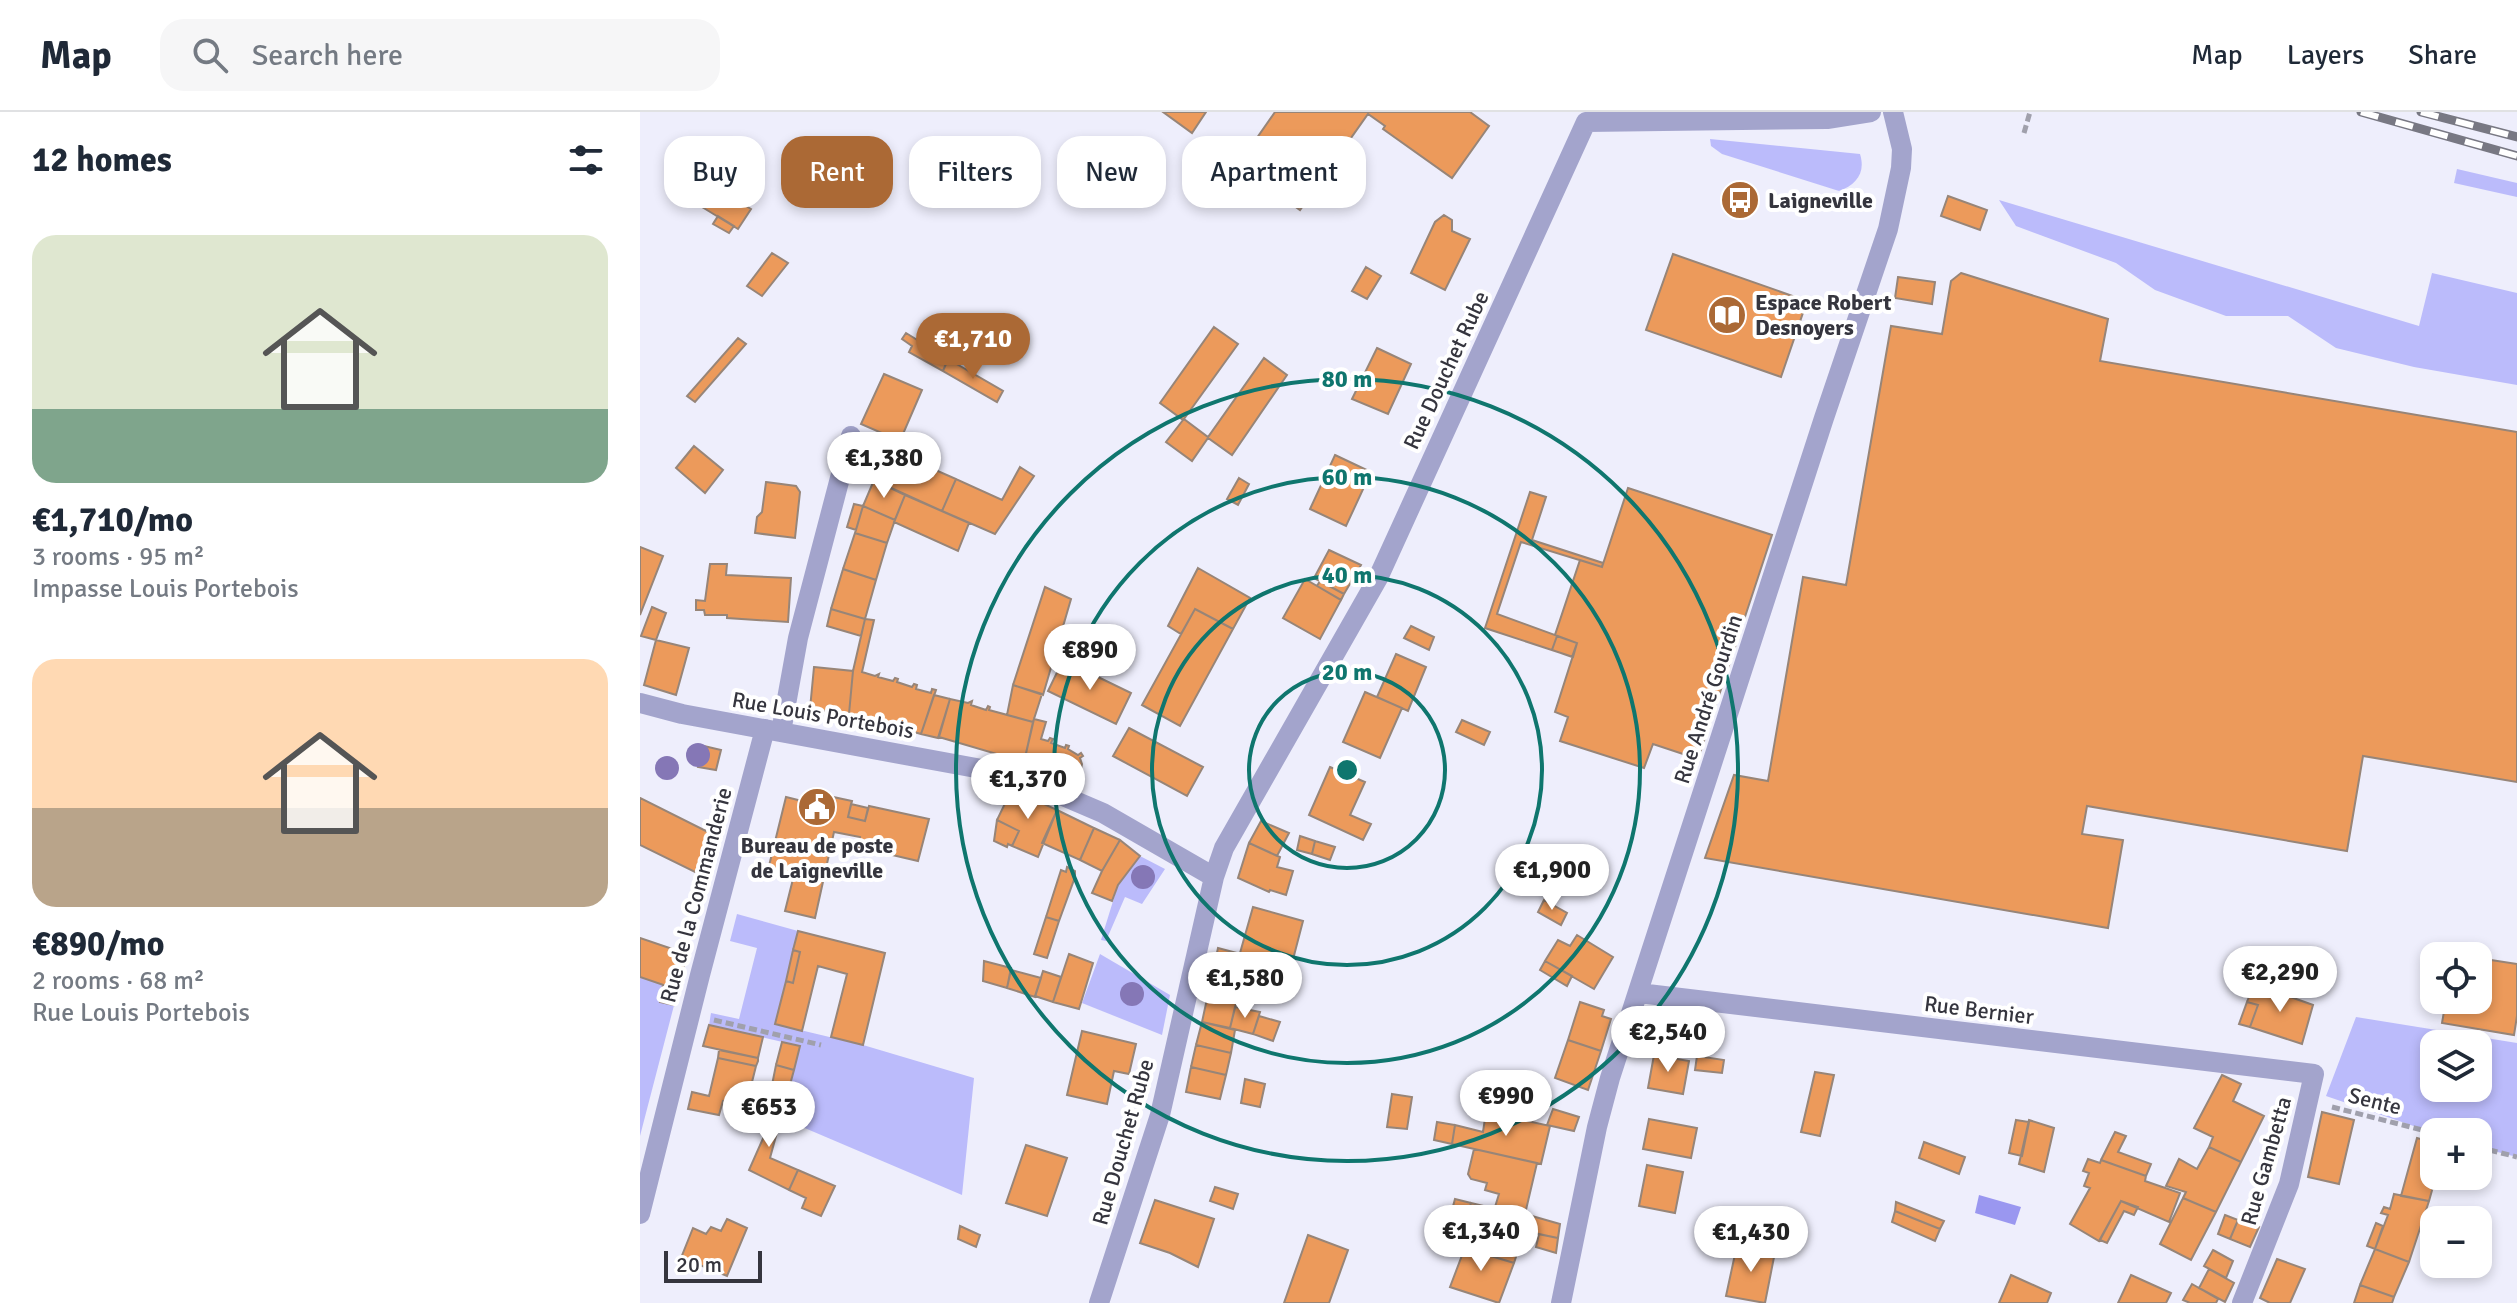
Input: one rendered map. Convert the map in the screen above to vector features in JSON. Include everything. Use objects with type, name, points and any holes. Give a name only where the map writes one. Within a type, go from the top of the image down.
[{"type":"street","name":"Rue Douchet Rube","points":[[1099,1303],[1160,1115],[1214,877],[1232,833],[1378,578],[1578,117],[1827,119],[1871,112]]},
{"type":"street","name":"Rue André Gourdin","points":[[1561,1303],[1603,1103],[1888,229],[1902,149],[1893,112]]},
{"type":"street","name":"Rue de la Commanderie","points":[[640,1214],[689,1015],[773,731],[851,436]]},
{"type":"street","name":"Rue Louis Portebois","points":[[640,703],[682,714],[1014,775],[1103,813],[1214,877]]},
{"type":"street","name":"Rue Bernier","points":[[1639,993],[2314,1074]]},
{"type":"street","name":"Rue Gambetta","points":[[2242,1303],[2289,1184],[2314,1074]]},
{"type":"path","points":[[2024,133],[2030,112]]},
{"type":"path","points":[[689,1015],[821,1045]]},
{"type":"path","name":"Sente","points":[[2308,1101],[2420,1129]]},
{"type":"path","points":[[2492,1151],[2517,1157]]},
{"type":"shaded area","points":[[1710,139],[1860,154],[1862,167],[1855,182],[1839,191],[1722,154],[1711,146]]},
{"type":"shaded area","points":[[2457,169],[2517,183],[2517,197],[2454,183]]},
{"type":"shaded area","points":[[1999,200],[2419,326],[2432,273],[2517,293],[2517,385],[2414,367],[2336,348],[2288,316],[2226,316],[2155,290],[2116,263],[2016,226]]},
{"type":"shaded area","points":[[1140,856],[1165,869],[1142,904],[1125,897],[1106,941],[1101,940],[1118,885]]},
{"type":"shaded area","points":[[737,914],[798,931],[775,1024],[863,1045],[974,1078],[962,1195],[800,1126],[802,1109],[787,1095],[800,1046],[709,1025],[711,1013],[739,1019],[757,948],[730,941]]},
{"type":"shaded area","points":[[1100,954],[1170,995],[1162,1035],[1082,1003]]},
{"type":"shaded area","points":[[640,977],[678,990],[640,1136]]},
{"type":"shaded area","points":[[2356,1017],[2436,1030],[2420,1030],[2420,1102],[2492,1102],[2492,1039],[2517,1043],[2517,1157],[2492,1151],[2492,1118],[2420,1118],[2420,1128],[2326,1096]]},
{"type":"shaded area","points":[[1979,1195],[2021,1207],[2015,1225],[1975,1213]]},
{"type":"building","points":[[1163,112],[1206,112],[1192,133]]},
{"type":"building","points":[[1275,112],[1470,112],[1489,126],[1452,178],[1383,129],[1385,126],[1368,114],[1352,136],[1258,136]]},
{"type":"building","points":[[1948,196],[1987,210],[1980,230],[1941,216]]},
{"type":"building","points":[[704,208],[751,209],[738,229]]},
{"type":"building","points":[[1444,215],[1452,220],[1452,231],[1470,239],[1445,290],[1411,273],[1435,222]]},
{"type":"building","points":[[718,216],[734,226],[729,233],[713,224]]},
{"type":"building","points":[[772,253],[788,263],[762,296],[747,286]]},
{"type":"building","name":"Espace Robert Desnoyers","points":[[1673,254],[1807,301],[1781,377],[1646,330]]},
{"type":"building","points":[[1366,267],[1381,276],[1367,299],[1352,291]]},
{"type":"building","points":[[1961,273],[2108,319],[2100,361],[2517,432],[2517,782],[2363,756],[2347,851],[2087,806],[2082,834],[2123,840],[2108,928],[1705,858],[1734,775],[1768,781],[1803,577],[1846,585],[1891,326],[1942,334],[1951,281]]},
{"type":"building","points":[[1898,277],[1935,282],[1932,304],[1895,298]]},
{"type":"building","points":[[1214,327],[1238,344],[1184,419],[1208,437],[1264,358],[1287,375],[1232,455],[1208,438],[1192,461],[1166,442],[1183,420],[1160,403]]},
{"type":"building","points":[[906,333],[948,359],[943,371],[909,352],[912,346],[902,339]]},
{"type":"building","points":[[738,338],[746,344],[695,402],[687,396]]},
{"type":"building","points":[[1377,348],[1411,364],[1388,414],[1352,399]]},
{"type":"building","points":[[948,359],[1003,391],[997,402],[943,371]]},
{"type":"building","points":[[884,374],[922,390],[900,441],[861,424]]},
{"type":"building","points":[[694,446],[723,470],[705,493],[676,468]]},
{"type":"building","points":[[890,450],[956,479],[942,511],[889,487],[898,468],[885,463]]},
{"type":"building","points":[[1335,455],[1371,472],[1346,526],[1310,509]]},
{"type":"building","points":[[885,463],[898,468],[889,487],[876,480]]},
{"type":"building","points":[[1020,467],[1034,476],[995,534],[942,511],[956,479],[1002,500]]},
{"type":"building","points":[[1239,478],[1249,484],[1238,505],[1227,499]]},
{"type":"building","points":[[874,480],[905,495],[895,520],[863,506]]},
{"type":"building","points":[[766,482],[796,486],[800,492],[795,538],[755,533],[757,517],[762,512]]},
{"type":"building","points":[[1628,488],[1772,535],[1698,759],[1653,744],[1644,768],[1560,741],[1568,717],[1555,712],[1577,643],[1555,635],[1580,560],[1602,567]]},
{"type":"building","points":[[1530,492],[1546,497],[1532,540],[1603,563],[1602,567],[1521,542],[1497,614],[1577,643],[1573,657],[1485,628]]},
{"type":"building","points":[[905,495],[969,523],[958,551],[894,522]]},
{"type":"building","points":[[854,504],[863,506],[856,530],[847,527]]},
{"type":"building","points":[[863,506],[895,520],[887,543],[855,533]]},
{"type":"building","points":[[855,533],[887,543],[876,580],[843,569]]},
{"type":"building","points":[[640,547],[663,556],[640,615]]},
{"type":"building","points":[[1329,550],[1361,565],[1344,594],[1314,578]]},
{"type":"building","points":[[710,564],[727,564],[726,575],[791,578],[788,622],[727,618],[727,615],[705,615],[704,610],[696,610],[696,600],[705,601]]},
{"type":"building","points":[[1198,568],[1250,598],[1233,629],[1195,609],[1181,634],[1168,626]]},
{"type":"building","points":[[843,569],[876,580],[865,619],[831,609]]},
{"type":"building","points":[[1305,579],[1341,600],[1320,639],[1283,618]]},
{"type":"building","points":[[1320,581],[1344,594],[1341,600],[1317,586]]},
{"type":"building","points":[[1045,587],[1071,599],[1043,695],[1013,685]]},
{"type":"building","points":[[652,607],[666,613],[656,640],[641,636]]},
{"type":"building","points":[[831,609],[865,619],[861,636],[827,626]]},
{"type":"building","points":[[1195,609],[1233,629],[1180,726],[1142,705]]},
{"type":"building","points":[[865,619],[874,620],[862,672],[875,676],[879,674],[878,677],[893,681],[895,678],[897,682],[912,687],[914,684],[917,685],[916,689],[931,693],[932,689],[936,690],[921,734],[849,714],[853,671]]},
{"type":"building","points":[[1411,626],[1434,637],[1429,650],[1404,638]]},
{"type":"building","points":[[1557,636],[1577,643],[1572,657],[1552,650]]},
{"type":"building","points":[[656,640],[689,648],[676,695],[644,685]]},
{"type":"building","points":[[1396,654],[1426,667],[1408,711],[1377,697]]},
{"type":"building","points":[[1063,660],[1131,693],[1116,724],[1048,691]]},
{"type":"building","points":[[814,667],[853,671],[849,714],[810,709]]},
{"type":"building","points":[[1013,685],[1042,694],[1033,722],[1007,715]]},
{"type":"building","points":[[1365,692],[1402,708],[1380,758],[1343,742]]},
{"type":"building","points":[[934,695],[950,699],[938,738],[921,734]]},
{"type":"building","points":[[950,699],[972,701],[971,705],[986,710],[988,706],[989,710],[1033,722],[1024,762],[939,737]]},
{"type":"building","points":[[1034,719],[1046,722],[1041,739],[1053,739],[1051,743],[1065,748],[1069,746],[1068,749],[1083,756],[1080,758],[1080,774],[1072,783],[1056,779],[1057,776],[1044,770],[1042,774],[1041,769],[1024,762]]},
{"type":"building","points":[[1462,720],[1490,732],[1484,745],[1456,732]]},
{"type":"building","points":[[1129,728],[1203,767],[1187,796],[1113,756]]},
{"type":"building","points":[[704,746],[721,750],[716,770],[698,767]]},
{"type":"building","points":[[1330,767],[1365,782],[1350,815],[1371,824],[1363,840],[1309,815]]},
{"type":"building","points":[[1012,789],[1057,810],[1038,857],[1012,846],[1019,831],[997,820]]},
{"type":"building","points":[[810,793],[831,801],[833,797],[852,801],[848,817],[865,821],[869,806],[929,819],[918,861],[858,847],[860,837],[834,832],[815,918],[785,911],[793,879],[767,874],[786,797],[802,801]]},
{"type":"building","points":[[640,798],[716,836],[697,873],[640,845]]},
{"type":"building","points":[[851,804],[868,808],[865,821],[848,817]]},
{"type":"building","points":[[1057,810],[1094,828],[1080,860],[1042,843]]},
{"type":"building","points":[[997,820],[1019,831],[1012,846],[994,841]]},
{"type":"building","points":[[1261,821],[1289,833],[1277,856],[1249,843]]},
{"type":"building","points":[[1094,828],[1120,840],[1102,871],[1080,860]]},
{"type":"building","points":[[1300,836],[1315,841],[1312,854],[1297,850]]},
{"type":"building","points":[[1120,840],[1140,856],[1118,885],[1112,901],[1092,893]]},
{"type":"building","points":[[1315,841],[1335,847],[1330,860],[1312,854]]},
{"type":"building","points":[[1249,843],[1280,857],[1277,867],[1293,871],[1286,895],[1269,892],[1238,878]]},
{"type":"building","points":[[1067,867],[1075,871],[1075,877],[1059,921],[1046,917],[1061,870],[1066,872]]},
{"type":"building","points":[[1544,900],[1567,913],[1561,925],[1538,912]]},
{"type":"building","points":[[1253,907],[1303,921],[1291,967],[1240,953]]},
{"type":"building","points":[[1046,917],[1059,921],[1047,958],[1034,954]]},
{"type":"building","points":[[798,931],[885,953],[863,1045],[831,1037],[847,974],[818,966],[802,1031],[775,1024],[786,981],[793,983],[800,952],[793,950]]},
{"type":"building","points":[[1577,935],[1613,957],[1594,989],[1545,961],[1558,940],[1570,946]]},
{"type":"building","points":[[640,938],[687,954],[678,990],[640,977]]},
{"type":"building","points":[[1218,948],[1248,956],[1230,1028],[1202,1022]]},
{"type":"building","points":[[793,950],[800,952],[793,983],[786,981]]},
{"type":"building","points":[[1069,954],[1093,963],[1079,1009],[1053,1002]]},
{"type":"building","points":[[2492,960],[2517,964],[2514,1035],[2442,1023],[2444,1014],[2492,1014]]},
{"type":"building","points":[[984,961],[1011,968],[1007,988],[983,981]]},
{"type":"building","points":[[1545,961],[1572,976],[1567,986],[1540,970]]},
{"type":"building","points":[[1011,970],[1041,978],[1035,997],[1007,988]]},
{"type":"building","points":[[1043,971],[1061,977],[1053,1002],[1035,996]]},
{"type":"building","points":[[2254,984],[2313,1005],[2302,1044],[2250,1027],[2258,1005],[2247,1002]]},
{"type":"building","points":[[663,985],[678,990],[674,1005],[660,1002]]},
{"type":"building","points":[[1580,1002],[1604,1010],[1602,1016],[1611,1019],[1601,1051],[1568,1040]]},
{"type":"building","points":[[2247,1002],[2258,1005],[2250,1027],[2239,1024]]},
{"type":"building","points":[[1235,1007],[1260,1012],[1253,1034],[1230,1028]]},
{"type":"building","points":[[1259,1016],[1280,1022],[1273,1041],[1253,1034]]},
{"type":"building","points":[[1202,1022],[1235,1030],[1231,1053],[1196,1045]]},
{"type":"building","points":[[709,1025],[763,1037],[758,1058],[703,1046]]},
{"type":"building","points":[[1082,1031],[1136,1044],[1129,1074],[1114,1071],[1107,1104],[1067,1095]]},
{"type":"building","points":[[1568,1040],[1601,1051],[1588,1090],[1555,1078]]},
{"type":"building","points":[[782,1042],[800,1046],[794,1070],[776,1065]]},
{"type":"building","points":[[1196,1045],[1231,1053],[1226,1075],[1191,1067]]},
{"type":"building","points":[[719,1050],[758,1058],[758,1061],[756,1066],[718,1058]]},
{"type":"building","points":[[1654,1055],[1689,1061],[1683,1094],[1648,1088]]},
{"type":"building","points":[[1697,1056],[1724,1060],[1722,1073],[1695,1070]]},
{"type":"building","points":[[718,1058],[756,1066],[746,1106],[723,1101],[719,1115],[688,1109],[692,1092],[709,1096]]},
{"type":"building","points":[[776,1065],[794,1070],[782,1114],[767,1110]]},
{"type":"building","points":[[1191,1067],[1226,1075],[1220,1099],[1186,1092]]},
{"type":"building","points":[[1815,1072],[1834,1075],[1820,1136],[1801,1132]]},
{"type":"building","points":[[2222,1075],[2241,1084],[2233,1101],[2264,1116],[2241,1162],[2209,1147],[2213,1137],[2194,1128]]},
{"type":"building","points":[[1245,1079],[1265,1084],[1260,1107],[1241,1103]]},
{"type":"building","points":[[1392,1094],[1412,1097],[1407,1129],[1387,1127]]},
{"type":"building","points":[[746,1106],[782,1114],[770,1158],[798,1170],[789,1190],[749,1170],[765,1134],[761,1132],[763,1122],[743,1119]]},
{"type":"building","points":[[1553,1109],[1579,1117],[1574,1131],[1547,1125]]},
{"type":"building","points":[[1486,1112],[1550,1126],[1541,1164],[1452,1144],[1455,1125],[1483,1132]]},
{"type":"building","points":[[2322,1112],[2354,1120],[2339,1184],[2308,1177]]},
{"type":"building","points":[[1649,1119],[1697,1128],[1691,1158],[1643,1149]]},
{"type":"building","points":[[2016,1120],[2029,1122],[2022,1156],[2009,1153]]},
{"type":"building","points":[[2029,1120],[2054,1128],[2044,1172],[2019,1164]]},
{"type":"building","points":[[1437,1122],[1455,1125],[1452,1144],[1434,1140]]},
{"type":"building","points":[[2115,1132],[2126,1136],[2118,1152],[2151,1164],[2146,1176],[2101,1160]]},
{"type":"building","points":[[2417,1138],[2420,1139],[2420,1190],[2432,1190],[2429,1201],[2401,1196]]},
{"type":"building","points":[[1924,1142],[1965,1157],[1959,1174],[1919,1158]]},
{"type":"building","points":[[1026,1145],[1067,1158],[1047,1216],[1006,1203]]},
{"type":"building","points":[[2209,1147],[2241,1162],[2216,1212],[2183,1198],[2186,1192],[2166,1186],[2179,1159],[2197,1169]]},
{"type":"building","points":[[1474,1149],[1537,1163],[1525,1214],[1495,1207],[1499,1194],[1485,1190],[1487,1183],[1471,1179],[1468,1174]]},
{"type":"building","points":[[2088,1159],[2100,1163],[2101,1160],[2146,1176],[2145,1181],[2180,1193],[2169,1222],[2121,1201],[2099,1241],[2070,1224],[2090,1188],[2084,1186],[2089,1173],[2083,1171]]},
{"type":"building","points":[[1647,1165],[1683,1172],[1675,1213],[1639,1206]]},
{"type":"building","points":[[798,1170],[835,1186],[821,1216],[802,1208],[806,1198],[789,1190]]},
{"type":"building","points":[[1215,1187],[1238,1194],[1233,1209],[1210,1201]]},
{"type":"building","points":[[2394,1194],[2429,1201],[2427,1206],[2420,1206],[2420,1228],[2409,1262],[2375,1249],[2388,1215],[2381,1213],[2384,1207],[2390,1209]]},
{"type":"building","points":[[2183,1198],[2216,1212],[2191,1260],[2160,1244]]},
{"type":"building","points":[[1455,1199],[1471,1203],[1468,1214],[1452,1210]]},
{"type":"building","points":[[1155,1200],[1214,1219],[1198,1267],[1140,1243]]},
{"type":"building","points":[[2121,1201],[2138,1207],[2134,1215],[2124,1211],[2107,1243],[2100,1240]]},
{"type":"building","points":[[1896,1202],[1944,1221],[1940,1229],[1895,1211]]},
{"type":"building","points":[[1471,1203],[1492,1208],[1489,1219],[1468,1214]]},
{"type":"building","points":[[1895,1211],[1940,1229],[1935,1241],[1892,1222]]},
{"type":"building","points":[[2225,1215],[2238,1220],[2230,1239],[2218,1234]]},
{"type":"building","points":[[1532,1216],[1560,1224],[1558,1238],[1528,1232]]},
{"type":"building","points":[[727,1219],[747,1228],[727,1276],[700,1265],[697,1271],[679,1263],[693,1228],[706,1234],[711,1227],[721,1231]]},
{"type":"building","points":[[1493,1220],[1525,1229],[1514,1263],[1481,1253]]},
{"type":"building","points":[[2238,1220],[2259,1227],[2250,1247],[2230,1239]]},
{"type":"building","points":[[2376,1223],[2383,1226],[2375,1249],[2367,1246]]},
{"type":"building","points":[[960,1226],[980,1235],[976,1247],[958,1239]]},
{"type":"building","points":[[1539,1234],[1558,1238],[1556,1253],[1536,1247]]},
{"type":"building","points":[[1308,1235],[1348,1250],[1329,1303],[1284,1303]]},
{"type":"building","points":[[1469,1237],[1485,1242],[1481,1253],[1514,1263],[1499,1303],[1450,1287]]},
{"type":"building","points":[[1737,1245],[1775,1252],[1765,1303],[1726,1296]]},
{"type":"building","points":[[2375,1249],[2409,1262],[2394,1297],[2360,1285]]},
{"type":"building","points":[[2213,1250],[2233,1261],[2226,1278],[2204,1266]]},
{"type":"building","points":[[2277,1259],[2305,1269],[2290,1303],[2270,1303],[2260,1298]]},
{"type":"building","points":[[2209,1269],[2234,1283],[2225,1302],[2199,1288]]},
{"type":"building","points":[[2011,1275],[2051,1293],[2047,1303],[1999,1303]]},
{"type":"building","points":[[2131,1275],[2171,1293],[2166,1303],[2118,1303]]},
{"type":"building","points":[[2192,1284],[2218,1299],[2216,1303],[2183,1300]]},
{"type":"building","points":[[2360,1285],[2394,1297],[2392,1303],[2354,1303]]},
{"type":"railway","points":[[2361,112],[2517,156]]},
{"type":"railway","points":[[2421,112],[2517,137]]},
{"type":"place","name":"Laigneville","points":[[1740,200]]},
{"type":"place","name":"Espace Robert Desnoyers","points":[[1727,315]]},
{"type":"place","name":"Bureau de poste de Laigneville","points":[[817,807]]}]
